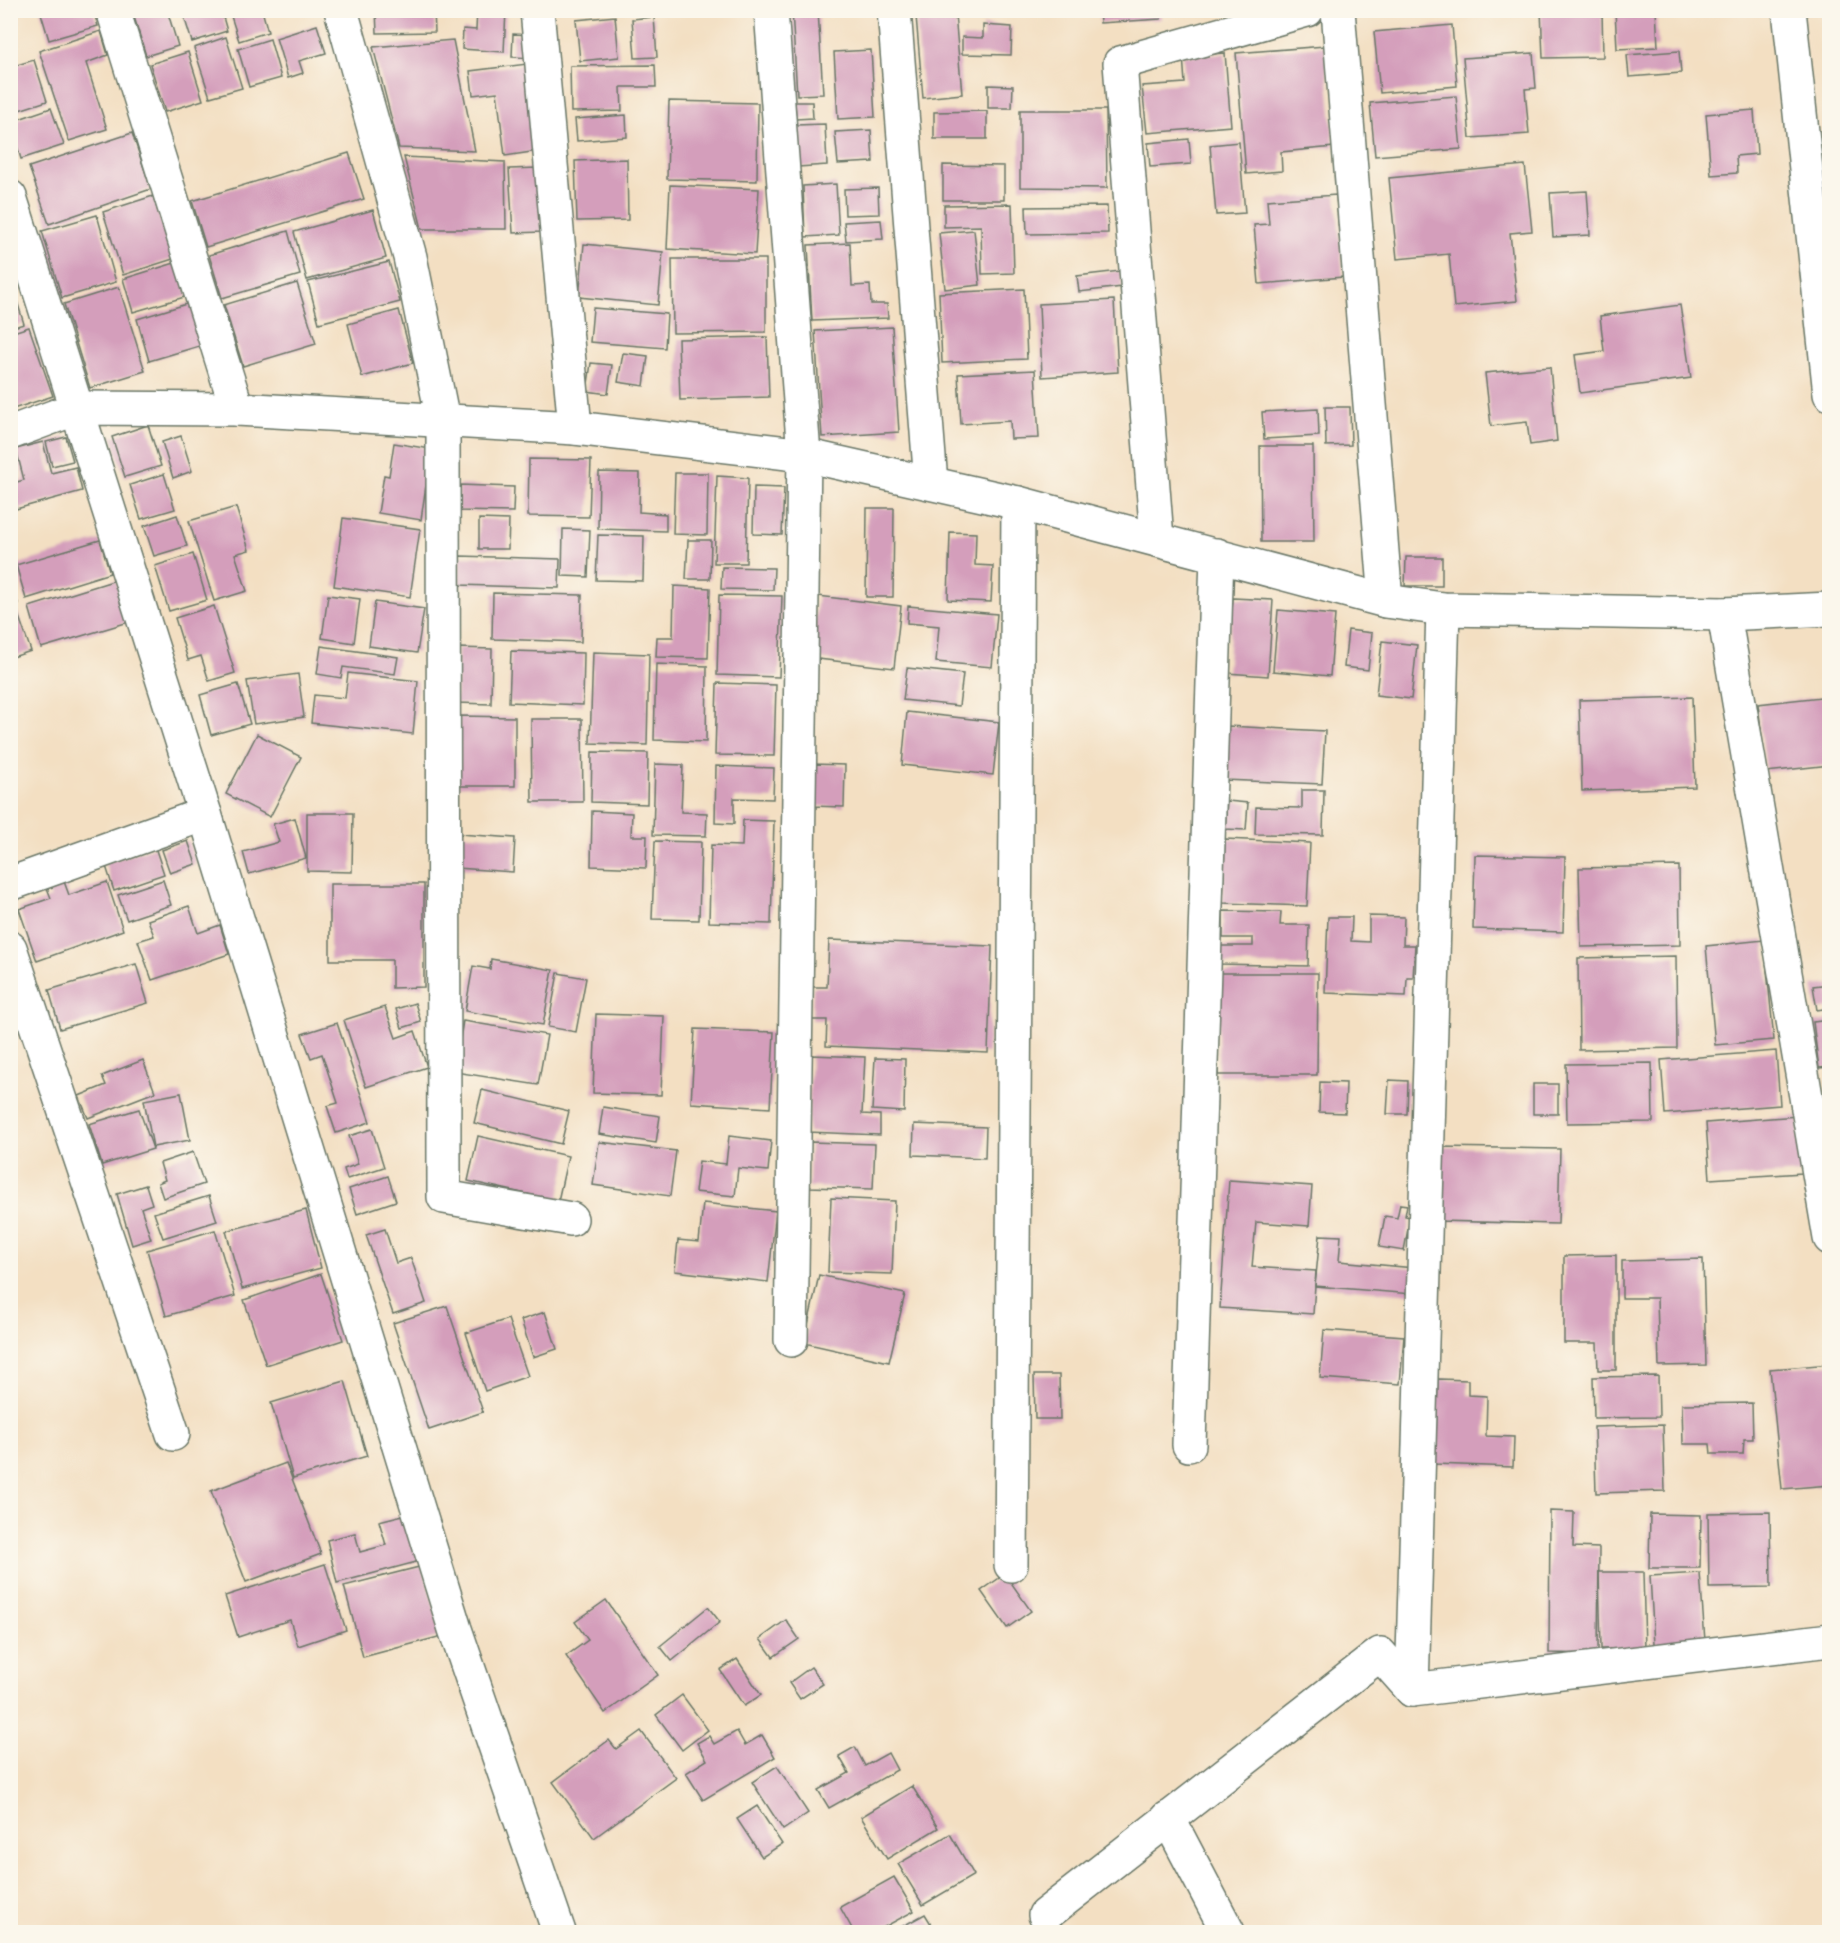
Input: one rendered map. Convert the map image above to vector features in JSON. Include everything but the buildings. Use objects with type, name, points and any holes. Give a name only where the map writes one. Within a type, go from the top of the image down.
[{"type":"street","points":[[113,10],[237,409]]},
{"type":"street","points":[[341,10],[410,257],[443,420],[444,1197],[571,1219]]},
{"type":"street","points":[[537,10],[575,428]]},
{"type":"street","points":[[771,10],[804,455],[791,1340]]},
{"type":"street","points":[[894,10],[931,483]]},
{"type":"street","points":[[1157,539],[1120,63],[1307,10]]},
{"type":"street","points":[[1338,10],[1386,601]]},
{"type":"street","points":[[1789,10],[1830,394]]},
{"type":"street","points":[[10,197],[205,813],[455,1629],[559,1932]]},
{"type":"street","points":[[10,433],[76,408],[237,409],[575,428],[804,455],[1018,502],[1386,601],[1443,609],[1724,615],[1830,609]]},
{"type":"street","points":[[1011,1565],[1018,502]]},
{"type":"street","points":[[1189,1445],[1217,555]]},
{"type":"street","points":[[1412,1690],[1443,609]]},
{"type":"street","points":[[1724,615],[1830,1238]]},
{"type":"street","points":[[10,884],[205,813]]},
{"type":"street","points":[[10,948],[173,1434]]},
{"type":"street","points":[[1412,1690],[1830,1640]]},
{"type":"street","points":[[1045,1915],[1380,1653],[1412,1690]]},
{"type":"street","points":[[1168,1818],[1228,1932]]}]
